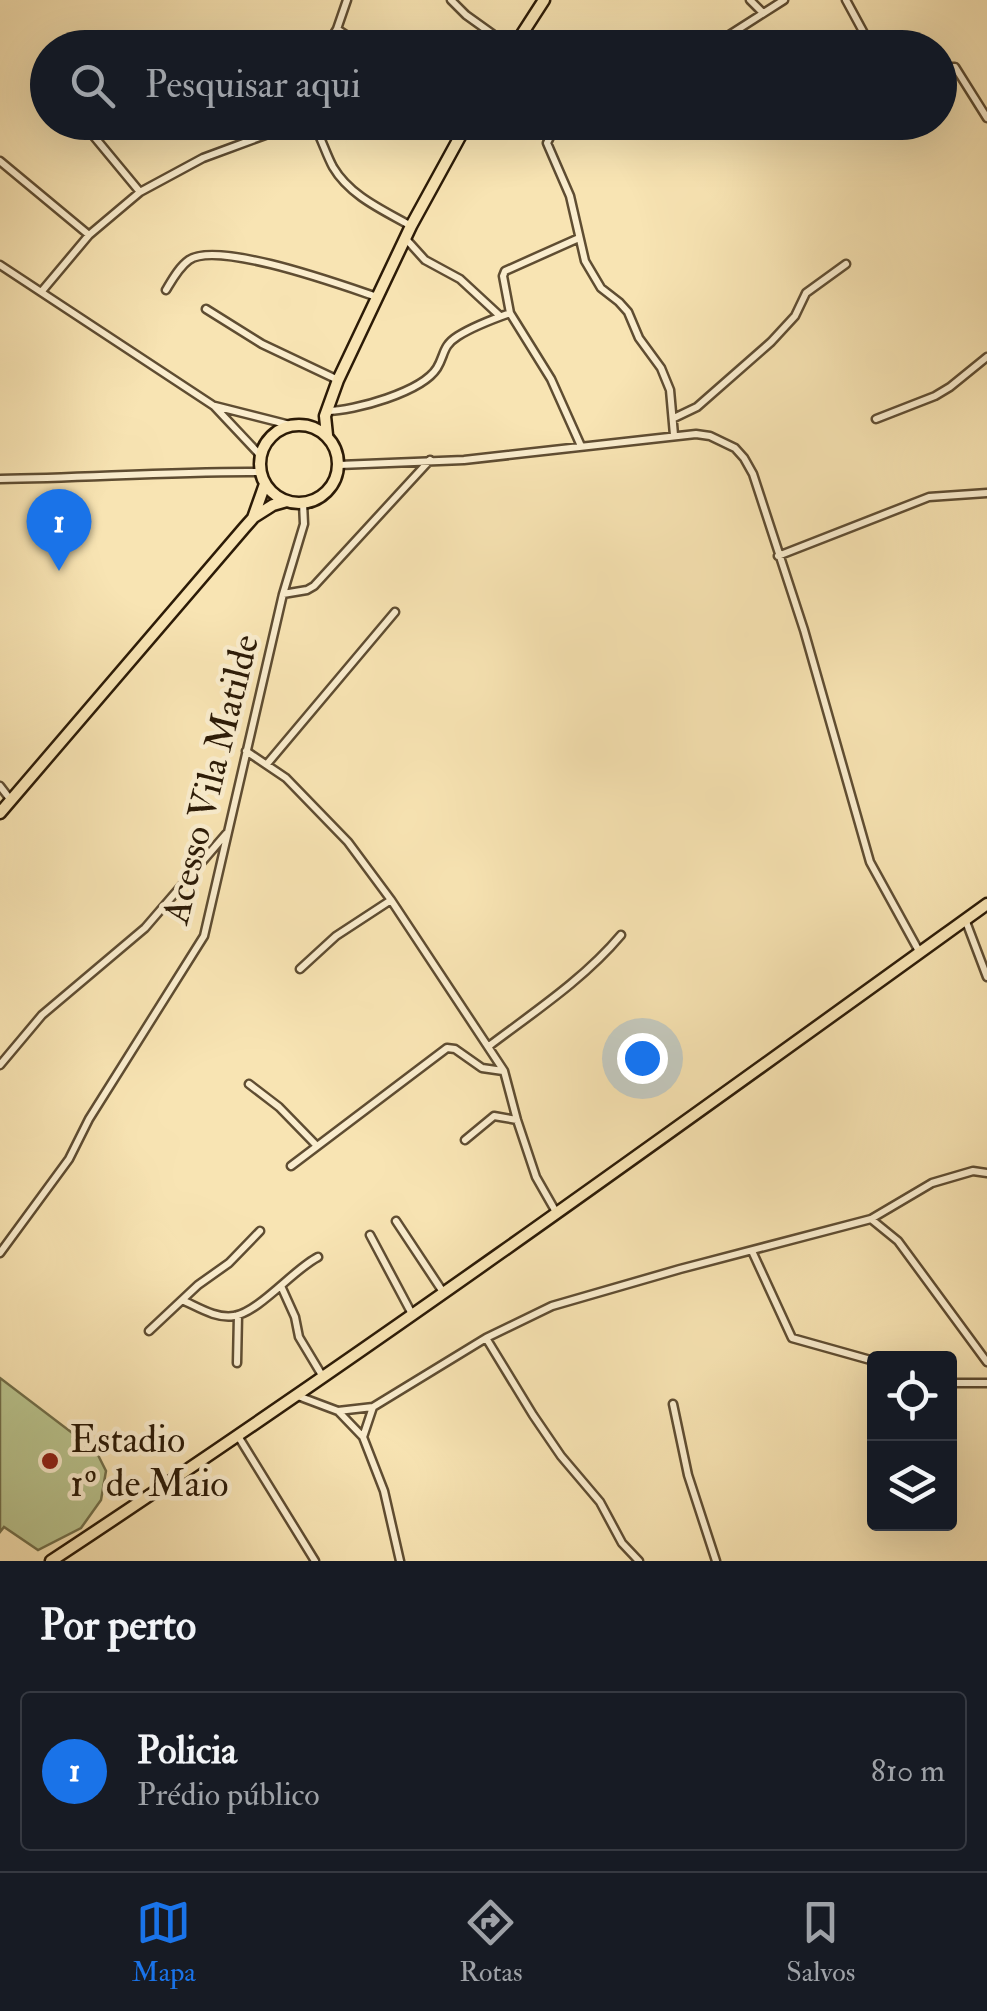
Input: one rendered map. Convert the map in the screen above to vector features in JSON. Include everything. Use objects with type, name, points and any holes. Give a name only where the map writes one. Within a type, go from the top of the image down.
[{"type":"main road","points":[[524,30],[544,0]]},
{"type":"main road","points":[[327,435],[328,404],[338,380],[411,226],[458,140]]},
{"type":"main road","points":[[294,425],[318,429],[327,435],[338,454],[336,480],[316,500],[303,503],[286,501],[274,494],[260,472],[260,456],[277,431],[316,414],[328,404]]},
{"type":"main road","points":[[0,813],[253,518],[265,484]]},
{"type":"main road","points":[[253,518],[286,501]]},
{"type":"main road","points":[[51,1561],[324,1378],[987,904]]},
{"type":"street","points":[[337,29],[347,0]]},
{"type":"street","points":[[451,0],[486,30]]},
{"type":"street","points":[[750,0],[763,13]]},
{"type":"street","points":[[737,30],[784,0]]},
{"type":"street","points":[[846,0],[862,30]]},
{"type":"street","points":[[957,70],[987,118]]},
{"type":"street","points":[[97,140],[140,192]]},
{"type":"street","points":[[42,291],[90,236],[140,192],[203,158],[252,140]]},
{"type":"street","points":[[320,140],[345,183],[359,196],[411,226]]},
{"type":"street","points":[[549,140],[547,144],[570,196],[585,261],[601,288],[628,312],[639,338],[661,368],[670,390],[674,436]]},
{"type":"street","points":[[0,162],[90,236]]},
{"type":"street","points":[[406,238],[425,260],[460,279],[500,316]]},
{"type":"street","points":[[579,238],[506,270],[502,276],[510,313],[551,379],[581,446]]},
{"type":"street","points":[[166,290],[192,258],[210,255],[306,272],[378,297]]},
{"type":"street","points":[[674,418],[696,407],[772,342],[795,316],[806,293],[846,264]]},
{"type":"street","points":[[0,265],[214,406],[260,456]]},
{"type":"street","points":[[206,310],[262,344],[338,380]]},
{"type":"street","points":[[328,404],[363,405],[417,385],[438,367],[446,346],[510,313]]},
{"type":"street","points":[[876,419],[934,396],[987,357]]},
{"type":"street","points":[[214,406],[294,425]]},
{"type":"street","points":[[339,466],[464,460],[674,436],[710,436],[734,448],[744,458],[762,497],[870,862],[920,954]]},
{"type":"street","points":[[284,594],[314,586],[430,460]]},
{"type":"street","points":[[0,479],[260,472]]},
{"type":"street","points":[[778,556],[929,496],[987,493]]},
{"type":"street","name":"Acesso Vila Matilde","points":[[0,1253],[69,1159],[89,1119],[204,936],[304,524],[303,503]]},
{"type":"street","points":[[268,764],[395,612]]},
{"type":"street","points":[[246,752],[286,778],[348,842],[391,900],[504,1071],[536,1177],[556,1212]]},
{"type":"street","points":[[0,786],[11,800]]},
{"type":"street","points":[[0,1065],[42,1015],[145,928],[226,833]]},
{"type":"street","points":[[300,969],[328,941],[391,900]]},
{"type":"street","points":[[965,920],[987,976]]},
{"type":"street","points":[[489,1046],[582,974],[621,935]]},
{"type":"street","points":[[291,1166],[447,1048],[455,1049],[482,1068],[504,1071]]},
{"type":"street","points":[[249,1084],[317,1146]]},
{"type":"street","points":[[464,1140],[494,1116],[517,1120]]},
{"type":"street","points":[[338,1411],[373,1407],[486,1338],[552,1306],[871,1219],[932,1183],[973,1171],[987,1172]]},
{"type":"street","points":[[871,1219],[898,1241],[987,1362]]},
{"type":"street","points":[[396,1221],[443,1292]]},
{"type":"street","points":[[149,1331],[260,1231]]},
{"type":"street","points":[[370,1235],[412,1315]]},
{"type":"street","points":[[752,1252],[792,1338],[867,1359]]},
{"type":"street","points":[[182,1300],[211,1313],[238,1314],[318,1257]]},
{"type":"street","points":[[281,1286],[296,1317],[299,1338],[324,1378]]},
{"type":"street","points":[[237,1364],[238,1314]]},
{"type":"street","points":[[486,1338],[533,1416],[600,1502],[622,1543],[638,1561]]},
{"type":"street","points":[[957,1383],[987,1383]]},
{"type":"street","points":[[298,1396],[338,1411],[363,1437],[384,1490],[400,1561]]},
{"type":"street","points":[[673,1404],[688,1475],[716,1561]]},
{"type":"street","points":[[363,1437],[373,1407]]},
{"type":"street","points":[[238,1436],[315,1561]]},
{"type":"green space","name":"Estadio 1º de Maio","points":[[0,1378],[96,1451],[106,1471],[101,1500],[81,1528],[38,1550],[4,1527],[0,1532]]},
{"type":"place","name":"Policia","points":[[59,571]]},
{"type":"place","name":"Estadio 1º de Maio","points":[[50,1461]]}]
